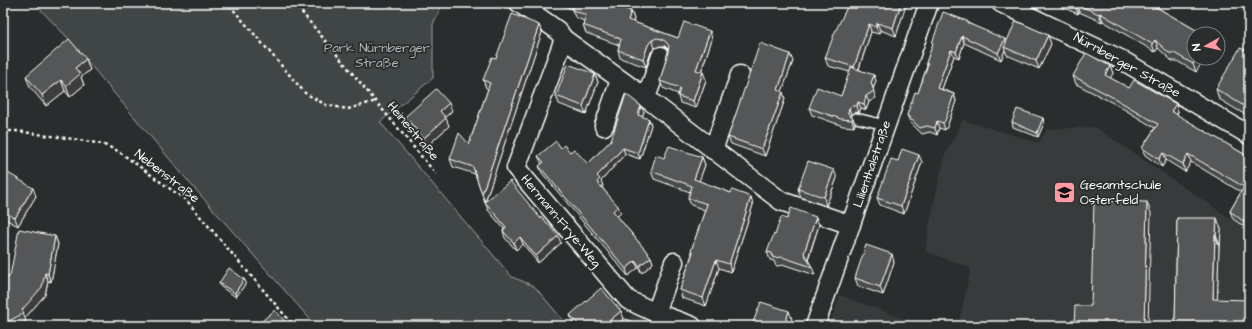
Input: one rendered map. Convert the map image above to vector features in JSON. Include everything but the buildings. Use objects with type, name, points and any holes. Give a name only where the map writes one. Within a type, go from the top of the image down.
[{"type":"street","points":[[519,3],[557,30],[564,39],[646,98],[781,201],[851,225]]},
{"type":"street","name":"Lilienthalstraße","points":[[815,326],[929,3]]},
{"type":"street","name":"Nürnberger Straße","points":[[1001,3],[1120,59],[1249,135]]},
{"type":"street","name":"Hermann-Frye-Weg","points":[[564,39],[516,168],[628,300],[656,313],[692,326]]},
{"type":"street","points":[[646,98],[661,56]]},
{"type":"street","points":[[713,150],[740,75]]},
{"type":"street","points":[[604,126],[620,80]]},
{"type":"street","points":[[656,313],[674,262]]},
{"type":"lane","points":[[856,118],[886,125]]},
{"type":"path","points":[[224,3],[231,7],[305,93],[326,105],[348,109],[376,101]]},
{"type":"path","name":"Heinestraße","points":[[294,3],[436,174]]},
{"type":"path","points":[[299,3],[299,10]]},
{"type":"path","name":"Nebenstraße","points":[[3,130],[102,144],[118,151],[187,201],[294,326]]},
{"type":"shaded area","name":"Gesamtschule Osterfeld","points":[[963,120],[1039,143],[1047,129],[1095,127],[1249,231],[1249,326],[958,326],[971,268],[925,251],[945,154]]},
{"type":"shaded area","points":[[840,295],[910,321],[911,326],[829,326]]},
{"type":"shaded area","points":[[633,311],[674,326],[627,326]]},
{"type":"green space","name":"Park Nürnberger Straße","points":[[34,3],[443,3],[433,24],[433,78],[380,122],[512,277],[534,286],[568,326],[316,326],[188,181],[67,37]]},
{"type":"place","name":"Gesamtschule Osterfeld","points":[[1064,192]]}]
